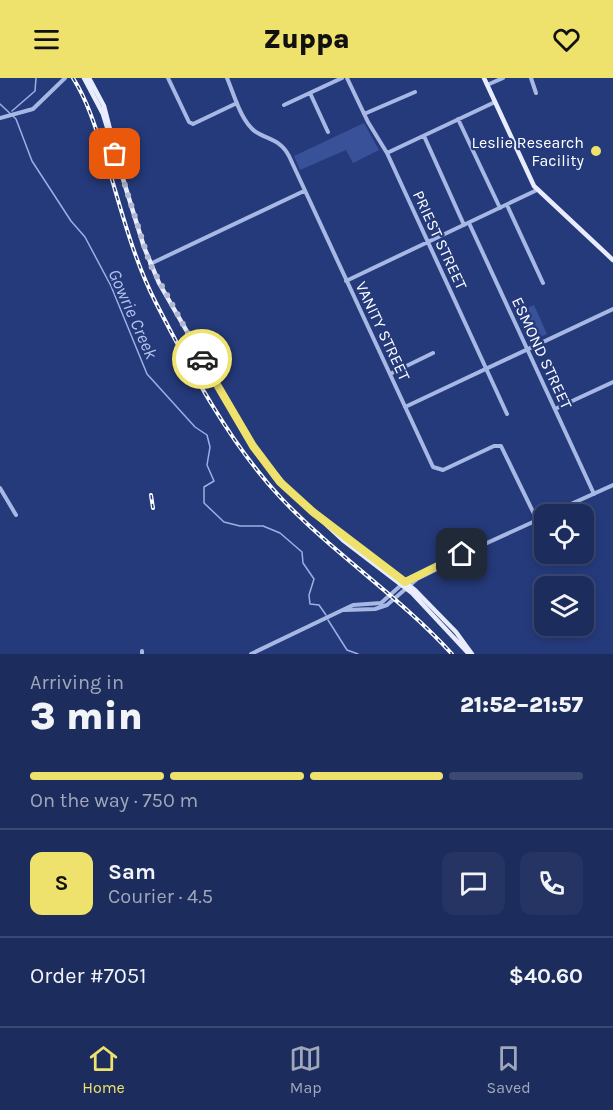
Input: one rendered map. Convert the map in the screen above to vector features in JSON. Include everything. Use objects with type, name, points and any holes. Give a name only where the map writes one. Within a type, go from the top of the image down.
[{"type":"main road","points":[[84,78],[99,105],[150,264],[170,303],[253,446],[280,482],[344,540],[405,585],[470,654]]},
{"type":"main road","points":[[89,78],[106,113],[115,154]]},
{"type":"main road","points":[[484,78],[537,190],[613,260]]},
{"type":"street","points":[[0,118],[36,107],[65,78]]},
{"type":"street","points":[[168,78],[189,122],[193,124],[237,103]]},
{"type":"street","name":"VANITY STREET","points":[[227,78],[237,103],[254,131],[278,141],[285,148],[433,467],[437,470],[494,446],[501,446],[534,514]]},
{"type":"street","points":[[284,105],[342,78]]},
{"type":"street","name":"PRIEST STREET","points":[[347,78],[364,114],[387,153],[507,414]]},
{"type":"street","points":[[487,85],[503,78]]},
{"type":"street","points":[[531,78],[536,93]]},
{"type":"street","points":[[364,114],[415,92]]},
{"type":"street","points":[[309,93],[328,132]]},
{"type":"street","points":[[387,153],[495,102]]},
{"type":"street","points":[[458,119],[500,208]]},
{"type":"street","name":"ESMOND STREET","points":[[424,136],[594,494]]},
{"type":"street","points":[[346,281],[537,190]]},
{"type":"street","points":[[150,264],[304,191]]},
{"type":"street","points":[[507,205],[543,283]]},
{"type":"street","points":[[405,406],[613,309]]},
{"type":"street","points":[[390,374],[433,353]]},
{"type":"street","points":[[555,409],[613,382]]},
{"type":"street","points":[[572,504],[613,485]]},
{"type":"street","points":[[0,488],[16,515]]},
{"type":"street","points":[[250,654],[342,610],[381,608],[405,585],[534,521]]},
{"type":"shaded area","points":[[364,123],[379,150],[353,163],[346,150],[300,170],[294,156]]},
{"type":"shaded area","points":[[534,305],[547,334],[530,342],[516,313]]},
{"type":"waterway","points":[[12,111],[35,91],[36,78]]},
{"type":"waterway","name":"Gowrie Creek","points":[[0,104],[16,119],[32,161],[71,221],[85,237],[111,286],[147,374],[195,427],[207,435],[210,447],[207,465],[214,481],[204,487],[204,503],[224,522],[240,526],[263,526],[280,533],[302,552],[303,563],[314,579],[309,595],[310,604],[319,605],[326,615]]},
{"type":"waterway","name":"Gowrie Creek","points":[[328,620],[347,650],[358,654]]},
{"type":"railway","points":[[73,78],[93,121],[129,236],[148,287],[183,354],[228,430],[262,477],[281,498],[323,538],[411,613],[452,654]]},
{"type":"railway","points":[[151,495],[153,508]]},
{"type":"way so far","points":[[115,154],[150,264],[202,359]]},
{"type":"place","name":"Leslie Research Facility","points":[[596,151]]},
{"type":"route","points":[[202,359],[253,446],[272,472],[313,512],[366,554],[405,582],[413,576],[462,554]]}]
